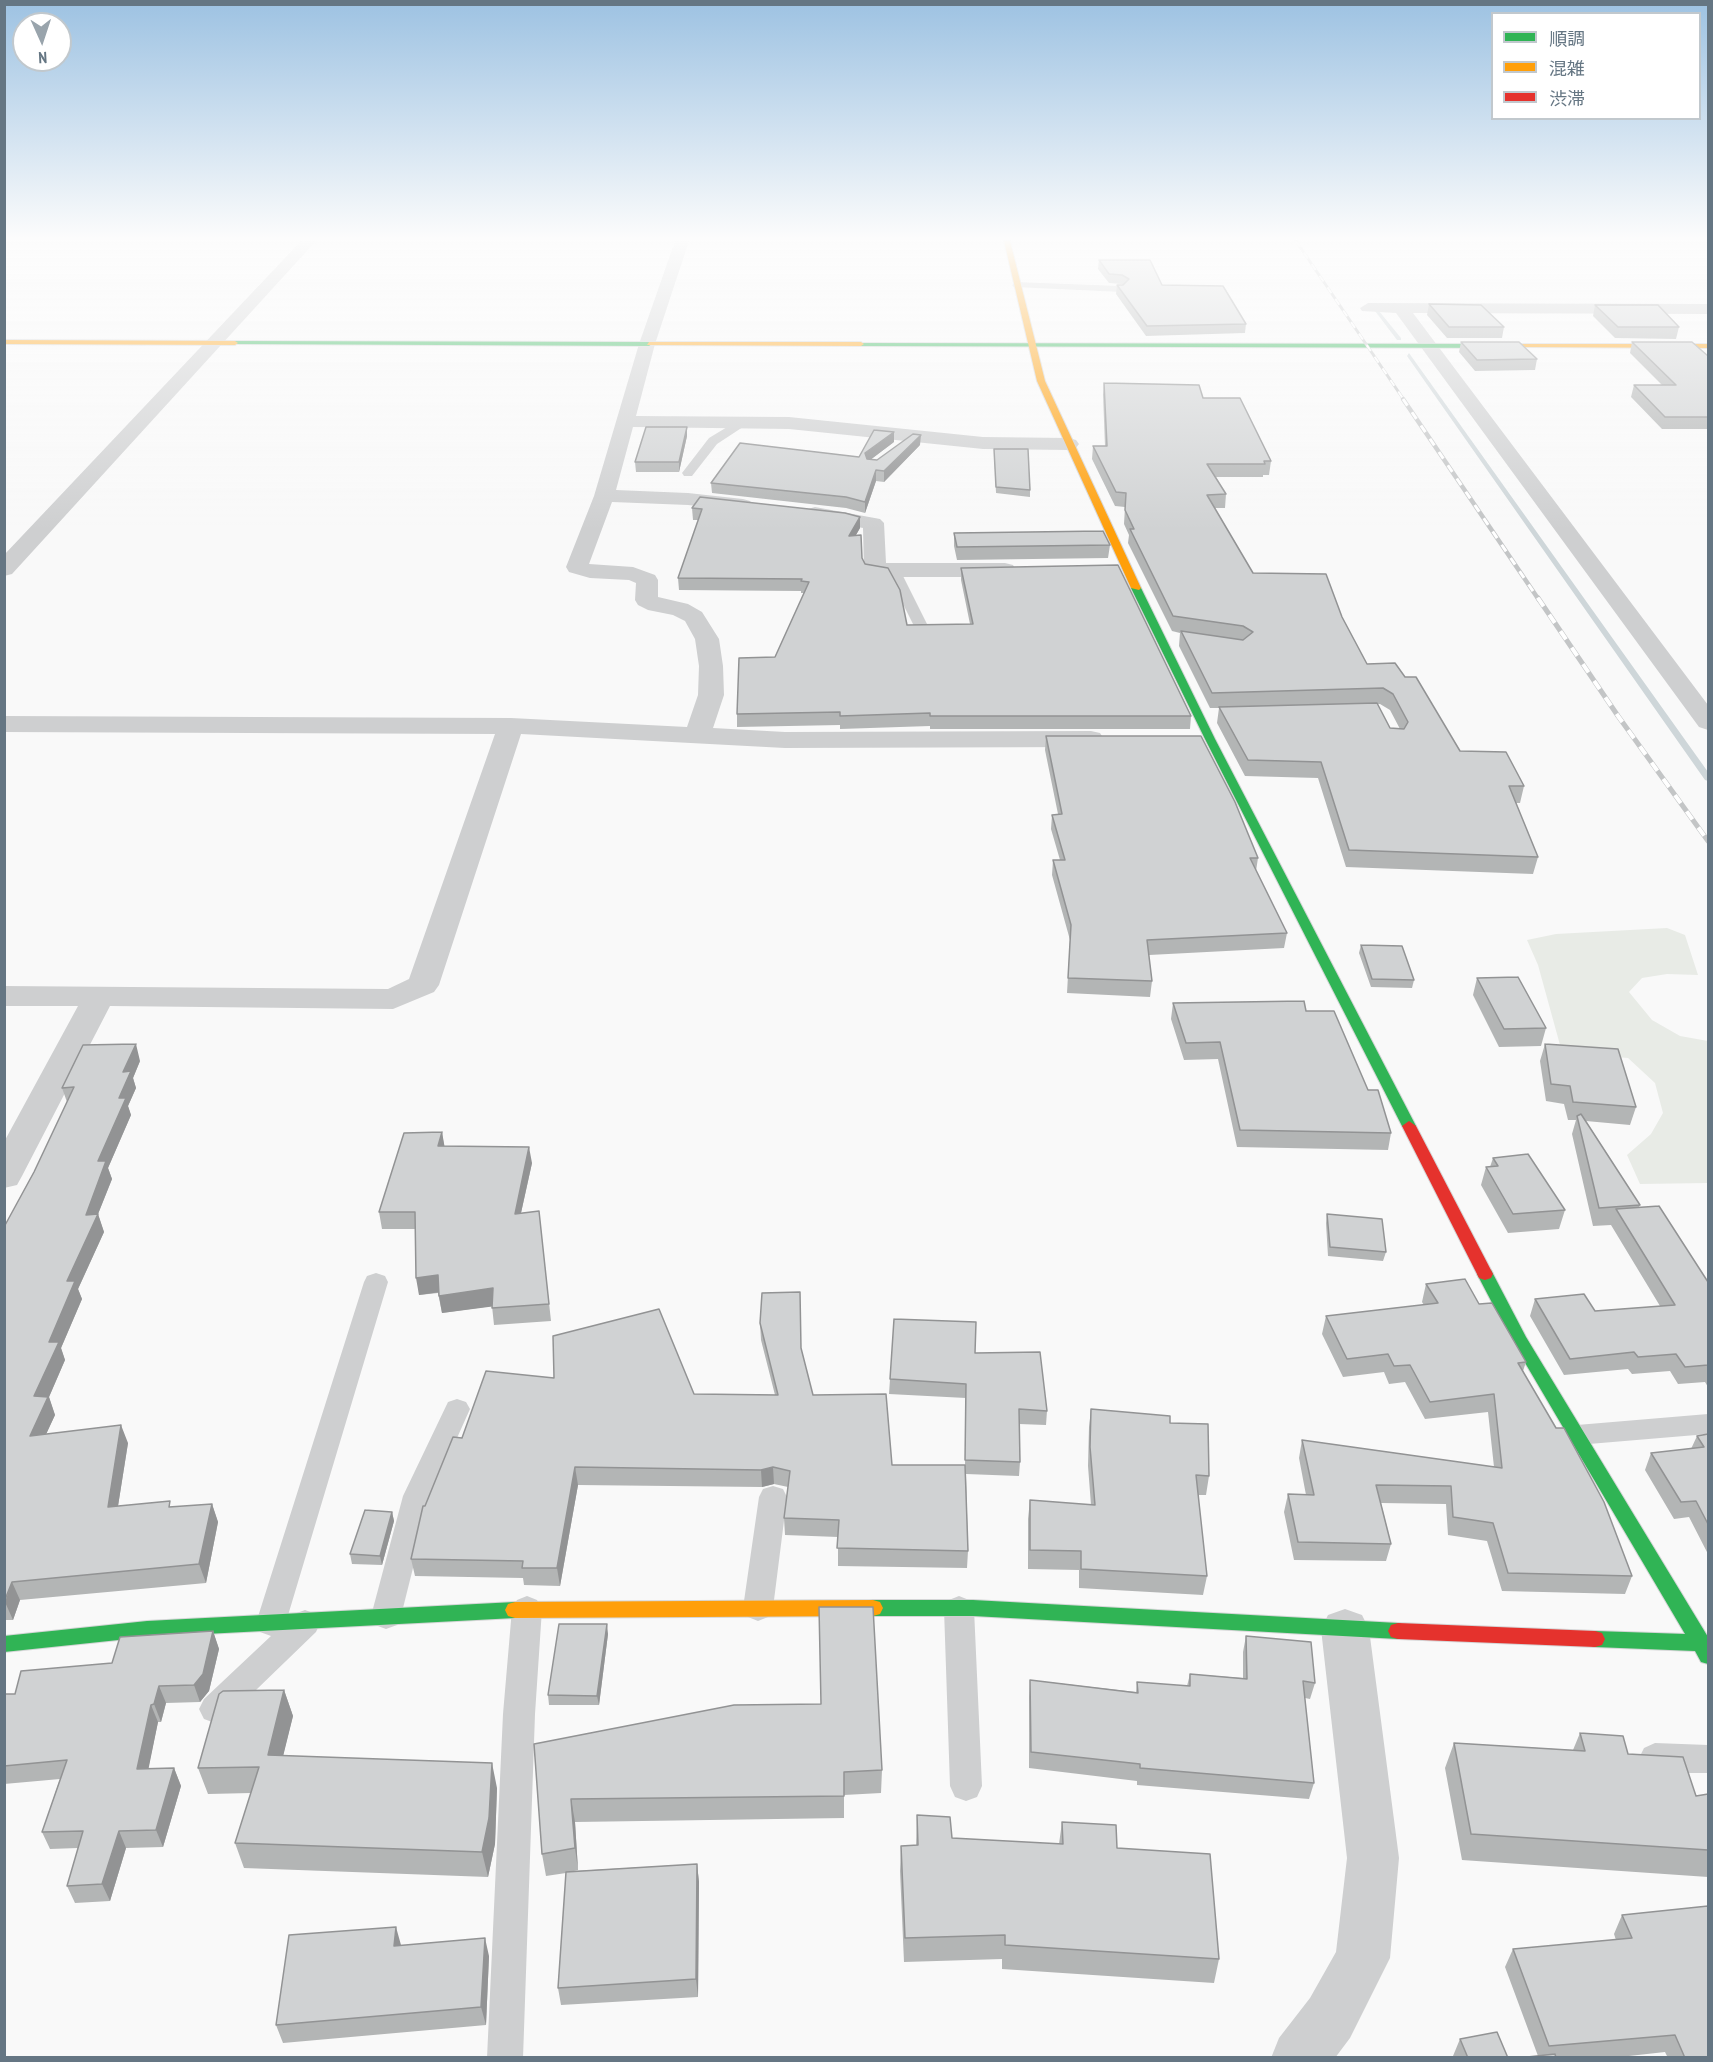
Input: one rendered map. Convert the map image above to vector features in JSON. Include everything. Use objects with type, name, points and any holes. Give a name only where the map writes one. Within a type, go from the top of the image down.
[{"type":"street","points":[[4,568],[219,337]]},
{"type":"street","points":[[649,337],[603,496],[577,567],[590,571],[633,574],[646,580],[646,600],[656,605],[680,609],[694,617],[707,639],[711,666],[711,694],[697,736]]},
{"type":"street","points":[[1029,337],[1041,381],[1160,637],[1199,731],[1519,1339],[1708,1656]]},
{"type":"street","points":[[1424,337],[1708,722]]},
{"type":"street","points":[[4,342],[1708,346]]},
{"type":"street","points":[[625,422],[789,423],[983,443],[1069,444]]},
{"type":"street","points":[[603,496],[688,499],[767,508]]},
{"type":"street","points":[[789,510],[846,516],[873,523],[875,570],[1022,569]]},
{"type":"street","points":[[1103,567],[1126,567]]},
{"type":"street","points":[[4,724],[511,726],[785,740],[1118,739]]},
{"type":"street","points":[[4,996],[393,999],[423,984],[511,726]]},
{"type":"street","points":[[4,1176],[99,997]]},
{"type":"street","points":[[4,1644],[147,1629],[526,1609],[758,1608],[959,1609],[1345,1629],[1701,1643]]},
{"type":"street","points":[[1299,2058],[1330,2018],[1363,1958],[1373,1858],[1345,1629]]},
{"type":"lane","points":[[688,473],[713,441],[742,422]]},
{"type":"lane","points":[[892,451],[911,437]]},
{"type":"lane","points":[[893,570],[920,624]]},
{"type":"lane","points":[[1160,637],[1184,640]]},
{"type":"lane","points":[[1199,731],[1222,716]]},
{"type":"lane","points":[[271,1623],[376,1282]]},
{"type":"lane","points":[[386,1616],[417,1496],[457,1409]]},
{"type":"lane","points":[[1577,1435],[1708,1424]]},
{"type":"lane","points":[[758,1608],[773,1497]]},
{"type":"lane","points":[[505,2058],[518,1726],[526,1609]]},
{"type":"lane","points":[[959,1609],[966,1786]]},
{"type":"lane","points":[[215,1709],[308,1620]]},
{"type":"lane","points":[[1650,1758],[1708,1759]]},
{"type":"shaded area","points":[[1667,928],[1685,935],[1698,975],[1667,974],[1642,978],[1629,992],[1652,1020],[1680,1036],[1708,1041],[1708,1183],[1640,1184],[1627,1155],[1651,1134],[1663,1113],[1655,1083],[1628,1058],[1581,1054],[1560,1045],[1538,965],[1527,940],[1556,934]]},
{"type":"building","points":[[1461,342],[1519,342],[1537,359],[1477,360]]},
{"type":"building","points":[[1632,342],[1692,342],[1708,356],[1708,417],[1665,417],[1634,385],[1676,385]]},
{"type":"building","points":[[1104,383],[1199,385],[1203,398],[1240,398],[1271,461],[1264,461],[1265,464],[1207,464],[1226,494],[1207,495],[1253,573],[1326,574],[1342,617],[1367,664],[1395,663],[1405,677],[1416,677],[1460,751],[1506,752],[1524,786],[1509,786],[1538,857],[1349,850],[1321,762],[1248,760],[1219,707],[1377,703],[1390,728],[1404,729],[1408,722],[1393,694],[1383,688],[1212,693],[1181,631],[1243,640],[1253,632],[1243,626],[1173,616],[1130,529],[1134,529],[1125,510],[1126,493],[1116,492],[1093,446],[1107,446]]},
{"type":"building","points":[[646,427],[687,427],[679,462],[635,462]]},
{"type":"building","points":[[874,430],[894,432],[865,453],[867,459],[877,460],[913,434],[921,435],[884,471],[876,470],[865,502],[846,497],[711,483],[740,443],[859,457]]},
{"type":"building","points":[[994,449],[1028,449],[1030,490],[996,487]]},
{"type":"building","points":[[700,497],[845,513],[860,517],[849,536],[861,535],[862,558],[865,564],[888,568],[900,590],[907,625],[973,624],[961,568],[1118,565],[1191,716],[930,716],[930,713],[840,716],[840,712],[737,714],[739,658],[775,657],[809,582],[801,581],[802,579],[678,578],[702,509],[692,508]]},
{"type":"building","points":[[1103,531],[1110,545],[957,547],[954,533]]},
{"type":"building","points":[[1046,736],[1201,736],[1235,802],[1258,858],[1250,858],[1287,933],[1147,940],[1152,981],[1068,978],[1071,925],[1053,860],[1065,860],[1052,815],[1062,814]]},
{"type":"building","points":[[1361,945],[1402,946],[1414,980],[1372,979]]},
{"type":"building","points":[[1518,977],[1546,1028],[1504,1029],[1477,978]]},
{"type":"building","points":[[1304,1001],[1306,1011],[1334,1011],[1368,1090],[1378,1090],[1391,1133],[1240,1130],[1220,1042],[1186,1043],[1173,1003]]},
{"type":"building","points":[[136,1044],[123,1072],[131,1071],[119,1098],[126,1098],[98,1161],[106,1161],[86,1215],[98,1214],[67,1281],[75,1281],[49,1342],[59,1342],[34,1396],[48,1397],[30,1436],[121,1425],[108,1507],[170,1501],[169,1507],[212,1504],[199,1564],[12,1582],[4,1602],[4,1227],[34,1172],[74,1087],[62,1088],[83,1045]]},
{"type":"building","points":[[1545,1044],[1618,1049],[1636,1107],[1573,1102],[1570,1086],[1551,1084]]},
{"type":"building","points":[[1581,1114],[1640,1205],[1599,1208],[1577,1116]]},
{"type":"building","points":[[442,1132],[438,1146],[529,1147],[515,1214],[539,1211],[549,1304],[492,1308],[493,1288],[439,1296],[438,1275],[416,1278],[415,1212],[379,1212],[404,1133]]},
{"type":"building","points":[[1528,1154],[1565,1210],[1513,1214],[1486,1167],[1498,1166],[1493,1158]]},
{"type":"building","points":[[1659,1206],[1708,1282],[1708,1365],[1685,1367],[1676,1354],[1638,1357],[1634,1352],[1570,1359],[1535,1299],[1584,1294],[1595,1311],[1675,1305],[1616,1209]]},
{"type":"building","points":[[1327,1214],[1382,1219],[1386,1252],[1330,1247]]},
{"type":"building","points":[[1465,1279],[1479,1304],[1492,1303],[1526,1362],[1518,1363],[1556,1428],[1564,1428],[1604,1502],[1632,1576],[1508,1573],[1493,1523],[1453,1517],[1451,1486],[1376,1485],[1391,1544],[1298,1542],[1288,1494],[1314,1495],[1302,1440],[1502,1468],[1494,1394],[1430,1402],[1410,1365],[1394,1366],[1388,1354],[1347,1359],[1326,1316],[1438,1303],[1426,1284]]},
{"type":"building","points":[[800,1292],[801,1348],[813,1395],[886,1394],[892,1465],[965,1465],[968,1551],[837,1548],[839,1520],[784,1518],[790,1471],[773,1467],[761,1470],[575,1467],[557,1568],[522,1568],[523,1561],[411,1559],[423,1506],[425,1506],[453,1437],[462,1438],[486,1371],[554,1378],[553,1336],[659,1309],[694,1394],[778,1395],[760,1323],[762,1293]]},
{"type":"building","points":[[894,1319],[976,1322],[975,1353],[1040,1352],[1047,1411],[1019,1409],[1020,1462],[965,1460],[966,1384],[890,1379]]},
{"type":"building","points":[[1091,1409],[1170,1416],[1170,1423],[1208,1424],[1209,1476],[1196,1475],[1207,1576],[1081,1569],[1081,1551],[1030,1550],[1030,1500],[1095,1505],[1090,1447]]},
{"type":"building","points":[[1708,1434],[1708,1524],[1696,1501],[1681,1502],[1651,1453],[1704,1447],[1697,1436]]},
{"type":"building","points":[[365,1510],[392,1512],[380,1556],[350,1554]]},
{"type":"building","points":[[819,1607],[873,1607],[882,1770],[844,1772],[844,1796],[571,1799],[575,1848],[542,1854],[534,1744],[734,1705],[821,1704]]},
{"type":"building","points":[[559,1624],[607,1624],[597,1696],[548,1695]]},
{"type":"building","points":[[213,1631],[203,1674],[194,1685],[159,1686],[154,1704],[151,1705],[137,1769],[174,1768],[156,1830],[119,1831],[102,1884],[67,1886],[83,1831],[42,1832],[67,1760],[4,1766],[4,1694],[15,1694],[21,1671],[112,1663],[120,1637]]},
{"type":"building","points":[[1246,1636],[1311,1642],[1315,1683],[1303,1681],[1314,1783],[1140,1768],[1140,1764],[1031,1752],[1030,1680],[1138,1693],[1137,1682],[1190,1686],[1190,1674],[1247,1679]]},
{"type":"building","points":[[284,1690],[268,1755],[492,1763],[489,1818],[482,1852],[235,1843],[259,1767],[198,1768],[219,1694],[223,1691]]},
{"type":"building","points":[[1580,1733],[1623,1736],[1628,1754],[1683,1757],[1696,1796],[1708,1794],[1708,1850],[1471,1834],[1454,1743],[1585,1751]]},
{"type":"building","points":[[917,1815],[950,1817],[952,1838],[1063,1844],[1062,1822],[1116,1825],[1117,1848],[1210,1854],[1219,1959],[1005,1945],[1005,1935],[905,1938],[901,1846],[918,1845]]},
{"type":"building","points":[[697,1864],[696,1979],[558,1988],[566,1872]]},
{"type":"building","points":[[1708,1906],[1708,2057],[1685,2058],[1675,2035],[1549,2046],[1513,1949],[1632,1938],[1622,1915]]},
{"type":"building","points":[[396,1927],[394,1946],[485,1938],[481,2007],[276,2025],[289,1935]]},
{"type":"building","points":[[1497,2032],[1508,2058],[1468,2058],[1460,2039]]},
{"type":"building","points":[[1555,2054],[1556,2058],[1518,2058]]},
{"type":"waterway","points":[[1409,355],[1708,778]]},
{"type":"railway","points":[[1361,337],[1404,400]]},
{"type":"railway","points":[[1403,399],[1539,600]]},
{"type":"railway","points":[[1538,598],[1618,716],[1708,841]]},
{"type":"traffic: fast","points":[[235,343],[649,344]]},
{"type":"traffic: fast","points":[[861,344],[1518,346]]},
{"type":"traffic: fast","points":[[1136,588],[1210,739],[1409,1126]]},
{"type":"traffic: fast","points":[[1485,1274],[1519,1339],[1708,1656]]},
{"type":"traffic: fast","points":[[873,1608],[973,1608],[1398,1631]]},
{"type":"traffic: fast","points":[[4,1644],[147,1629],[515,1610]]},
{"type":"traffic: fast","points":[[1595,1639],[1701,1643]]},
{"type":"traffic: slow","points":[[1030,337],[1041,381],[1136,588]]},
{"type":"traffic: slow","points":[[4,342],[235,343]]},
{"type":"traffic: slow","points":[[649,344],[861,344]]},
{"type":"traffic: slow","points":[[1518,346],[1708,346]]},
{"type":"traffic: slow","points":[[515,1610],[873,1608]]},
{"type":"traffic: jam","points":[[1409,1126],[1485,1274]]},
{"type":"traffic: jam","points":[[1398,1631],[1595,1639]]}]
